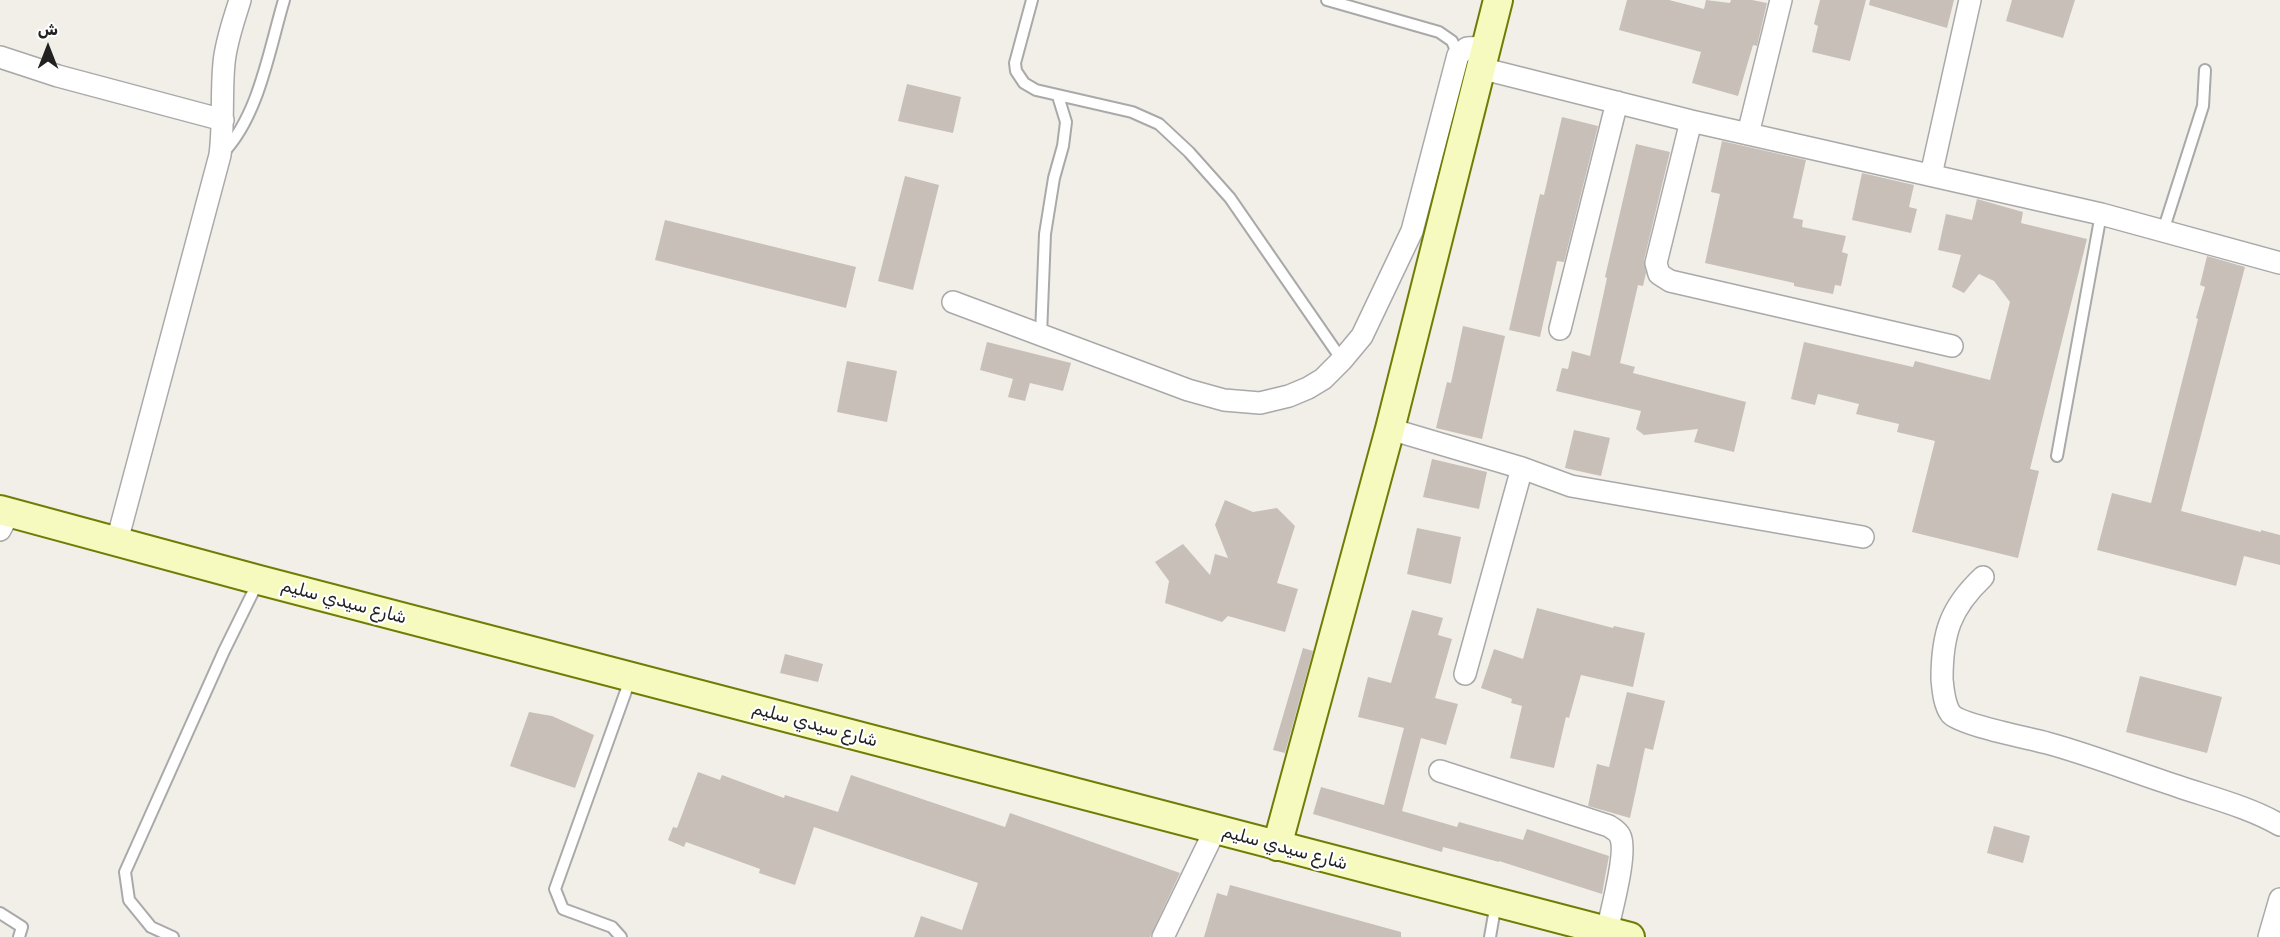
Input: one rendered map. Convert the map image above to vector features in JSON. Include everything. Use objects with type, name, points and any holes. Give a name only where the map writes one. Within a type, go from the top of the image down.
[{"type":"main road","points":[[1277,846],[1390,429],[1475,57],[1498,0]]},
{"type":"main road","name":"شارع سيدي سليم","points":[[3,518],[117,541],[1618,934]]},
{"type":"street","points":[[117,541],[220,155],[226,48],[240,0]]},
{"type":"street","points":[[1748,134],[1781,0]]},
{"type":"street","points":[[1931,175],[1970,0]]},
{"type":"street","points":[[0,57],[58,76],[223,120]]},
{"type":"street","points":[[953,302],[1188,390],[1224,400],[1246,403],[1269,401],[1308,388],[1323,379],[1362,336],[1412,231],[1475,57],[1617,102],[1690,121],[2101,214],[2280,263]]},
{"type":"street","points":[[1560,329],[1617,102]]},
{"type":"street","points":[[1690,121],[1656,263],[1659,274],[1670,281],[1952,346]]},
{"type":"street","points":[[1390,429],[1522,468],[1571,486],[1863,537]]},
{"type":"street","points":[[1465,674],[1522,468]]},
{"type":"street","points":[[1983,577],[1971,589],[1946,630],[1942,649],[1942,687],[1952,715],[1967,722],[2048,743],[2244,808],[2280,825]]},
{"type":"street","points":[[1440,771],[1609,826],[1617,832],[1621,837],[1618,934]]},
{"type":"street","points":[[1163,937],[1215,830]]},
{"type":"street","points":[[2269,937],[2280,898]]},
{"type":"lane","points":[[220,155],[236,140],[246,120],[269,55],[284,0]]},
{"type":"lane","points":[[1032,0],[1015,63],[1016,72],[1024,83],[1036,90],[1058,96],[1132,112],[1159,124],[1189,152],[1230,198],[1342,360]]},
{"type":"lane","points":[[1327,0],[1438,32],[1475,57]]},
{"type":"lane","points":[[2163,231],[2203,106],[2205,70]]},
{"type":"lane","points":[[1041,335],[1045,234],[1066,122],[1058,96]]},
{"type":"lane","points":[[2057,456],[2101,214]]},
{"type":"lane","points":[[173,937],[151,927],[129,900],[125,872],[224,651],[259,580]]},
{"type":"lane","points":[[621,937],[612,927],[563,909],[555,889],[631,677]]},
{"type":"lane","points":[[1490,937],[1496,902]]},
{"type":"lane","points":[[0,913],[22,927],[19,937]]},
{"type":"building","points":[[1627,0],[1669,0],[1704,9],[1706,0],[1730,3],[1731,0],[1752,0],[1767,3],[1757,46],[1753,45],[1738,96],[1692,83],[1701,52],[1619,30]]},
{"type":"building","points":[[1820,0],[1866,0],[1850,61],[1812,52],[1818,26],[1814,24]]},
{"type":"building","points":[[1870,0],[1954,0],[1947,28],[1869,5]]},
{"type":"building","points":[[2012,0],[2075,0],[2063,38],[2006,21]]},
{"type":"building","points":[[907,84],[961,97],[953,133],[898,121]]},
{"type":"building","points":[[1562,117],[1598,126],[1564,262],[1557,261],[1540,337],[1509,330],[1540,194],[1544,195]]},
{"type":"building","points":[[1722,141],[1806,160],[1793,218],[1803,220],[1802,227],[1846,236],[1842,252],[1848,254],[1841,286],[1835,285],[1833,294],[1705,263],[1720,194],[1711,192]]},
{"type":"building","points":[[1636,144],[1670,152],[1644,260],[1646,273],[1643,286],[1638,285],[1620,363],[1635,367],[1633,373],[1746,402],[1734,452],[1694,442],[1698,429],[1644,435],[1636,429],[1641,411],[1556,391],[1562,368],[1568,369],[1572,351],[1590,356],[1607,278],[1605,277]]},
{"type":"building","points":[[1862,173],[1914,185],[1909,207],[1917,209],[1911,233],[1852,220]]},
{"type":"building","points":[[905,176],[939,185],[913,290],[878,281]]},
{"type":"building","points":[[1977,199],[2023,212],[2021,223],[2087,239],[2030,469],[2039,471],[2018,558],[1912,532],[1935,441],[1897,432],[1899,424],[1856,414],[1859,404],[1818,394],[1815,405],[1791,399],[1804,342],[1913,367],[1915,361],[1990,380],[2010,302],[1994,281],[1979,274],[1964,293],[1952,287],[1961,255],[1938,250],[1946,214],[1972,220]]},
{"type":"building","points":[[665,220],[856,267],[846,308],[655,260]]},
{"type":"building","points":[[2207,256],[2245,267],[2181,511],[2280,535],[2280,565],[2244,556],[2236,586],[2097,550],[2112,493],[2151,503],[2198,319],[2196,318],[2205,287],[2200,285]]},
{"type":"building","points":[[1463,326],[1505,336],[1482,439],[1436,428],[1447,382],[1451,383]]},
{"type":"building","points":[[987,342],[1071,363],[1063,391],[1030,383],[1025,401],[1008,397],[1013,379],[980,370]]},
{"type":"building","points":[[847,361],[897,371],[887,422],[837,412]]},
{"type":"building","points":[[1574,430],[1610,438],[1601,476],[1565,468]]},
{"type":"building","points":[[1432,459],[1487,472],[1479,509],[1423,497]]},
{"type":"building","points":[[1225,500],[1253,512],[1277,508],[1295,526],[1277,583],[1298,589],[1285,632],[1228,616],[1222,622],[1165,603],[1169,581],[1155,562],[1183,544],[1210,575],[1215,554],[1228,558],[1215,525]]},
{"type":"building","points":[[1417,528],[1461,537],[1451,584],[1407,574]]},
{"type":"building","points":[[1537,608],[1613,628],[1614,626],[1645,633],[1633,687],[1581,675],[1569,718],[1566,717],[1554,768],[1510,758],[1522,706],[1511,703],[1512,699],[1481,688],[1494,649],[1523,659]]},
{"type":"building","points":[[1412,610],[1443,618],[1438,635],[1452,639],[1435,698],[1458,704],[1446,745],[1421,738],[1402,811],[1457,827],[1459,822],[1523,840],[1527,829],[1609,856],[1602,894],[1499,861],[1443,847],[1442,852],[1313,814],[1321,787],[1384,805],[1404,728],[1358,717],[1368,677],[1391,683]]},
{"type":"building","points":[[1303,648],[1313,651],[1285,753],[1273,750]]},
{"type":"building","points":[[785,654],[823,664],[818,682],[780,673]]},
{"type":"building","points":[[2140,676],[2222,697],[2207,753],[2126,732]]},
{"type":"building","points":[[1627,692],[1665,701],[1653,750],[1645,748],[1630,818],[1588,806],[1597,764],[1609,767]]},
{"type":"building","points":[[529,712],[552,716],[594,735],[575,788],[510,766]]},
{"type":"building","points":[[698,772],[720,780],[722,775],[784,798],[785,795],[838,812],[851,775],[1005,827],[1010,813],[1180,873],[1150,937],[914,937],[921,916],[962,930],[978,883],[814,827],[795,885],[759,873],[760,869],[686,842],[684,847],[668,840],[673,827],[677,828]]},
{"type":"building","points":[[1994,826],[2030,836],[2023,863],[1987,853]]},
{"type":"building","points":[[1230,885],[1401,932],[1401,937],[1204,937],[1217,893],[1227,896]]}]
